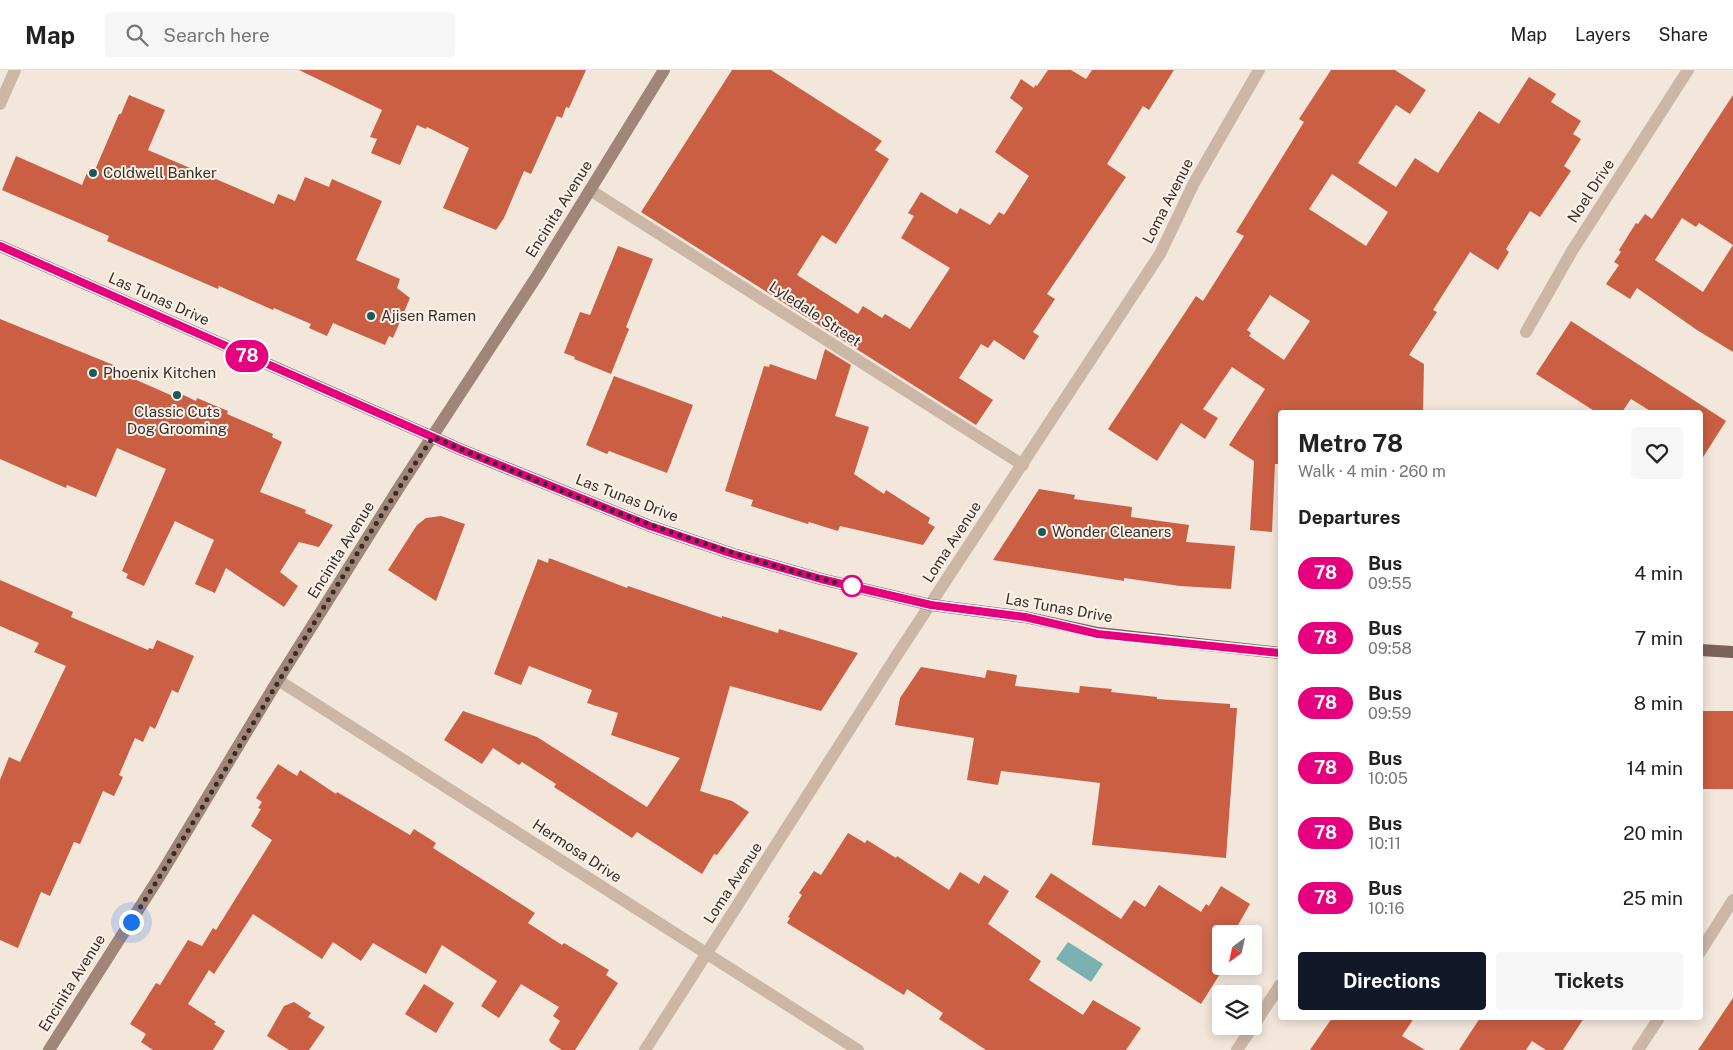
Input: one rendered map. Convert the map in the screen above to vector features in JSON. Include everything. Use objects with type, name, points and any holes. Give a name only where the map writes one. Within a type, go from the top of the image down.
[{"type":"main road","name":"Las Tunas Drive","points":[[0,246],[433,437],[650,526],[733,554],[821,579],[931,605],[1025,617],[1098,634],[1278,652]]},
{"type":"main road","points":[[1703,650],[1733,652]]},
{"type":"street","points":[[0,104],[15,70]]},
{"type":"street","name":"Encinita Avenue","points":[[49,1050],[161,874],[278,680],[590,190],[664,70]]},
{"type":"street","name":"Loma Avenue","points":[[645,1050],[897,655],[1160,254],[1194,183],[1259,70]]},
{"type":"street","name":"Noel Drive","points":[[1526,332],[1572,251],[1688,70]]},
{"type":"street","name":"Lyledale Street","points":[[590,190],[1022,465]]},
{"type":"street","name":"Hermosa Drive","points":[[278,680],[858,1050]]},
{"type":"street","points":[[1703,947],[1733,900]]},
{"type":"street","points":[[1262,1012],[1278,988]]},
{"type":"street","points":[[1638,1050],[1658,1020]]},
{"type":"street","points":[[1237,1050],[1247,1035]]},
{"type":"water","points":[[1068,942],[1103,964],[1091,982],[1056,959]]},
{"type":"building","points":[[299,70],[586,70],[569,108],[566,107],[562,118],[557,116],[531,174],[524,171],[504,218],[496,230],[443,208],[469,148],[427,127],[426,129],[417,125],[400,165],[371,153],[377,139],[370,137],[382,110]]},
{"type":"building","points":[[732,70],[771,70],[882,141],[875,150],[889,159],[836,244],[822,235],[797,275],[858,314],[863,306],[882,318],[885,314],[910,329],[950,268],[901,238],[914,216],[908,213],[921,192],[957,214],[960,208],[990,225],[999,212],[1004,215],[1029,176],[995,152],[1023,108],[1010,98],[1021,79],[1034,88],[1048,70],[1071,70],[1086,79],[1092,70],[1174,70],[1149,110],[1143,106],[1107,164],[1126,177],[1047,294],[1055,299],[1033,332],[1039,336],[1024,360],[994,340],[988,348],[981,344],[959,378],[993,400],[976,425],[641,212]]},
{"type":"building","points":[[1331,70],[1395,70],[1426,90],[1410,114],[1396,105],[1358,163],[1396,187],[1415,158],[1438,173],[1479,111],[1499,124],[1529,77],[1556,94],[1551,102],[1581,121],[1573,134],[1581,139],[1564,166],[1571,171],[1540,217],[1530,211],[1506,249],[1509,252],[1498,270],[1470,252],[1433,310],[1437,312],[1409,355],[1424,364],[1423,410],[1278,410],[1278,464],[1275,464],[1272,532],[1250,530],[1254,461],[1229,445],[1265,389],[1232,367],[1203,409],[1218,418],[1205,439],[1181,423],[1157,461],[1108,429],[1196,296],[1203,301],[1244,236],[1236,232],[1304,122],[1299,119]],"holes":[[[1332,174],[1388,212],[1366,246],[1309,209]],[[1270,295],[1310,321],[1284,360],[1249,336],[1251,333],[1247,330]]]},
{"type":"building","points":[[129,95],[165,110],[148,150],[274,204],[278,194],[295,201],[305,177],[329,187],[332,179],[382,201],[356,260],[400,279],[397,288],[410,298],[393,338],[389,336],[385,345],[333,323],[327,336],[309,328],[311,324],[274,308],[273,310],[219,286],[218,289],[107,241],[109,236],[2,190],[16,156],[82,185],[89,168],[95,170]]},
{"type":"building","points":[[1733,95],[1733,245],[1733,352],[1697,330],[1637,288],[1630,299],[1606,284],[1619,265],[1614,262],[1621,252],[1619,250],[1636,223],[1638,224],[1645,214],[1652,219]],"holes":[[[1682,218],[1696,227],[1699,223],[1733,245],[1703,292],[1655,260]]]},
{"type":"building","points":[[618,246],[653,259],[626,327],[629,329],[611,374],[564,353],[580,312],[590,315]]},
{"type":"building","points":[[0,319],[116,366],[116,371],[175,397],[177,392],[196,401],[197,398],[228,411],[227,414],[273,434],[272,437],[282,442],[260,492],[306,510],[305,513],[333,525],[319,547],[299,542],[280,572],[298,586],[284,607],[226,568],[215,593],[195,584],[214,540],[175,521],[144,586],[126,578],[128,574],[122,571],[166,469],[117,448],[96,497],[67,485],[66,488],[0,459]]},
{"type":"building","points":[[1571,321],[1726,421],[1703,457],[1703,410],[1649,410],[1631,399],[1623,410],[1593,410],[1536,374]]},
{"type":"building","points":[[825,349],[851,365],[835,416],[869,427],[854,474],[884,494],[886,490],[930,518],[928,523],[935,527],[923,545],[840,526],[838,531],[809,522],[808,524],[751,506],[753,500],[725,491],[764,366],[769,367],[770,364],[816,380]]},
{"type":"building","points":[[614,376],[693,405],[667,473],[609,451],[607,454],[586,445]]},
{"type":"building","points":[[1039,489],[1075,495],[1074,499],[1132,507],[1131,517],[1189,525],[1186,542],[1235,546],[1231,589],[1180,586],[1124,578],[1124,581],[993,560]]},
{"type":"building","points":[[441,516],[465,524],[436,601],[388,570],[417,525],[426,518]]},
{"type":"building","points":[[549,558],[627,588],[628,586],[722,618],[722,616],[778,633],[779,629],[858,653],[821,711],[730,686],[700,791],[732,801],[749,812],[717,855],[714,854],[702,874],[637,832],[632,838],[554,787],[556,784],[522,762],[519,765],[493,748],[482,764],[444,740],[463,711],[537,737],[647,807],[680,758],[611,735],[618,713],[587,703],[592,690],[529,666],[521,685],[494,674],[538,559],[548,563]]},
{"type":"building","points":[[0,580],[73,612],[71,617],[148,650],[149,648],[153,649],[157,640],[194,656],[178,693],[172,690],[155,729],[150,726],[143,742],[135,738],[119,775],[123,777],[114,796],[103,791],[80,844],[74,842],[50,896],[41,892],[18,948],[0,940],[0,780],[9,757],[20,762],[66,666],[34,652],[39,643],[0,626]]},
{"type":"building","points":[[921,667],[985,678],[987,670],[1017,675],[1015,686],[1079,693],[1080,686],[1112,689],[1111,692],[1157,697],[1157,699],[1230,704],[1230,708],[1237,708],[1226,858],[1092,845],[1100,783],[1001,771],[998,785],[967,780],[974,738],[895,725],[900,698]]},
{"type":"building","points":[[1703,711],[1733,711],[1733,789],[1703,789]]},
{"type":"building","points":[[278,764],[297,776],[300,770],[336,794],[337,792],[410,835],[414,829],[436,843],[433,848],[535,913],[528,923],[562,945],[564,943],[609,970],[606,975],[618,983],[575,1050],[562,1050],[549,1040],[560,1021],[553,1016],[559,1007],[521,984],[499,1018],[481,1006],[497,981],[442,945],[426,974],[373,943],[361,961],[333,942],[322,959],[253,914],[214,974],[209,970],[188,1004],[216,1022],[214,1024],[225,1031],[213,1050],[153,1050],[141,1042],[146,1034],[130,1024],[156,983],[160,985],[188,940],[202,946],[213,928],[216,930],[272,840],[251,826],[261,809],[258,808],[262,802],[256,798]]},
{"type":"building","points":[[848,833],[865,843],[867,840],[896,858],[897,856],[949,890],[960,872],[979,884],[984,875],[1009,891],[988,924],[1041,961],[1029,980],[1083,1015],[1093,1000],[1141,1028],[1126,1050],[986,1050],[939,1019],[943,1013],[907,989],[904,995],[787,923],[790,918],[788,917],[802,895],[799,893],[814,871],[821,875]]},
{"type":"building","points":[[1051,873],[1121,919],[1134,900],[1145,907],[1159,885],[1201,912],[1206,904],[1209,906],[1221,886],[1250,904],[1238,925],[1212,925],[1212,975],[1219,975],[1201,1004],[1035,897]]},
{"type":"building","points":[[424,984],[454,1003],[436,1033],[405,1014]]},
{"type":"building","points":[[1733,998],[1733,1050],[1698,1050]]},
{"type":"building","points":[[294,1002],[311,1013],[308,1017],[325,1027],[309,1050],[289,1050],[267,1036],[284,1006]]},
{"type":"building","points":[[1331,1020],[1413,1020],[1402,1036],[1425,1050],[1310,1050]]},
{"type":"building","points":[[1479,1020],[1583,1020],[1563,1050],[1546,1050],[1532,1041],[1526,1050],[1459,1050]]},
{"type":"bus line","name":"78","points":[[0,246],[400,424],[650,526],[733,554],[821,579],[931,605],[1025,617],[1098,634],[1278,653]]},
{"type":"place","name":"Coldwell Banker","points":[[93,173]]},
{"type":"place","name":"Ajisen Ramen","points":[[371,316]]},
{"type":"place","name":"Phoenix Kitchen","points":[[93,373]]},
{"type":"place","name":"Classic Cuts Dog Grooming","points":[[177,395]]},
{"type":"place","name":"Wonder Cleaners","points":[[1042,532]]},
{"type":"route","points":[[131,922],[278,680],[433,437],[650,526],[733,554],[854,587],[852,586]]}]
